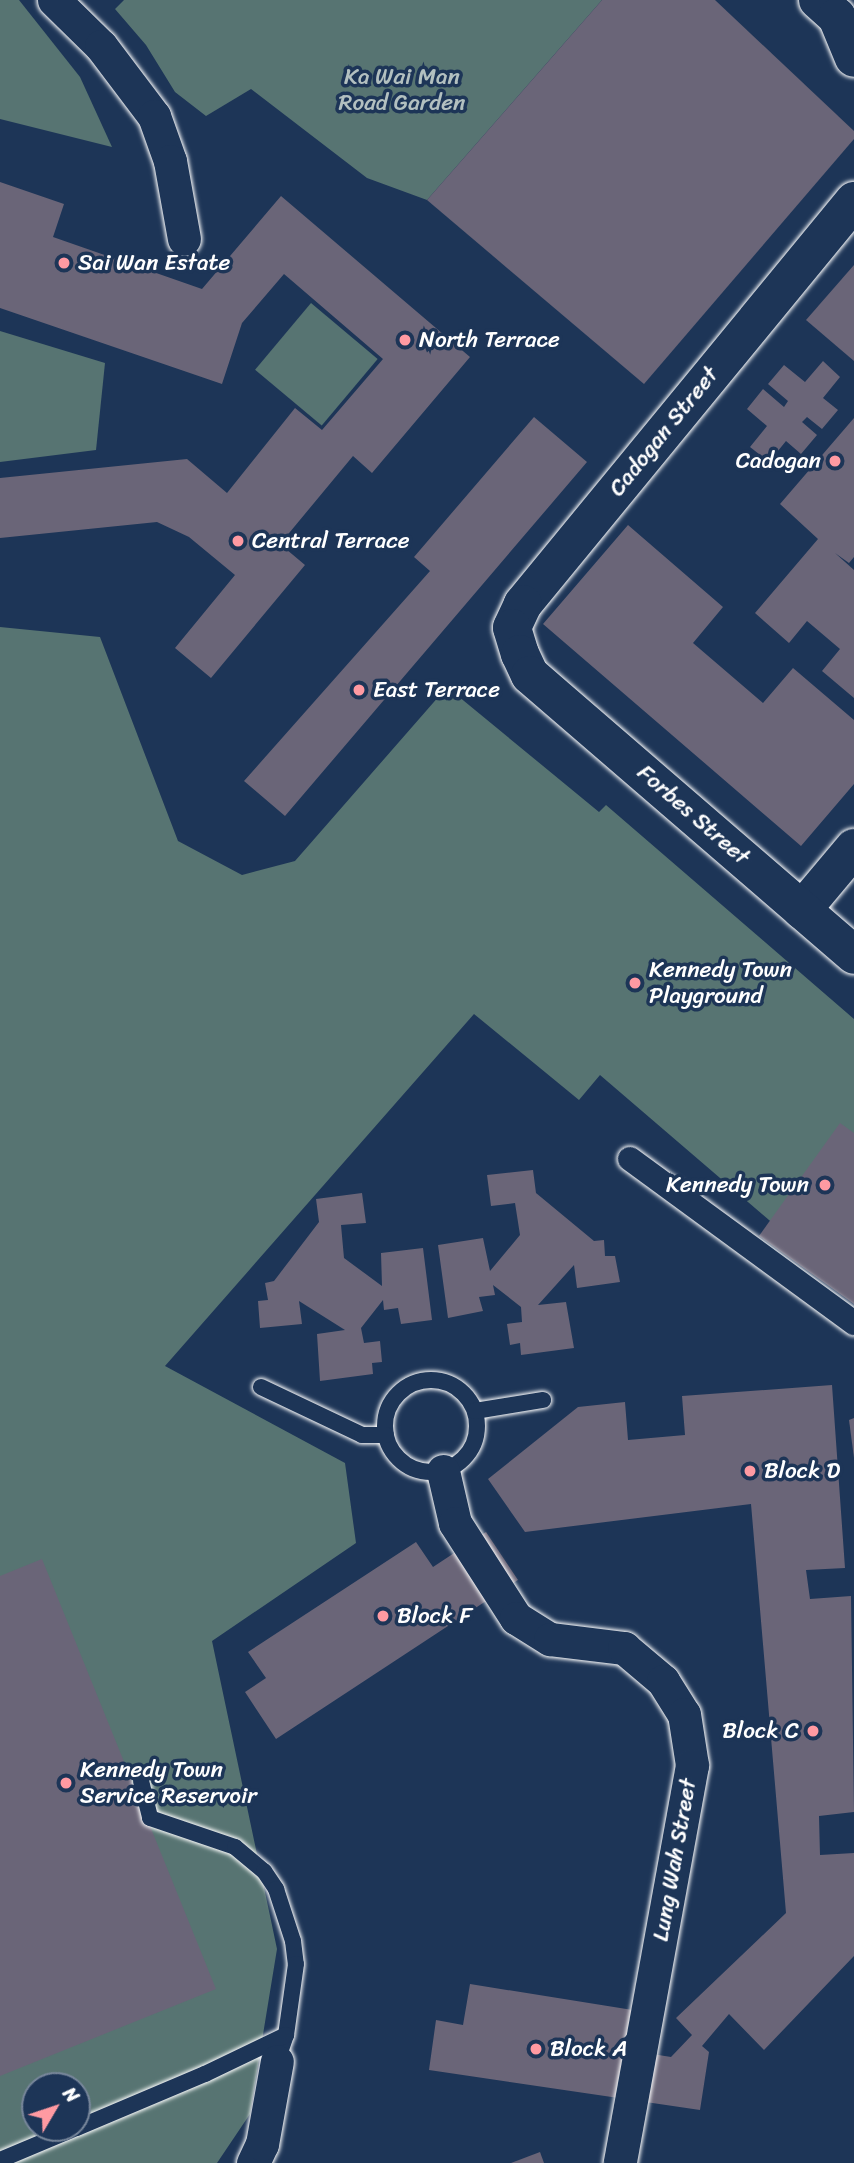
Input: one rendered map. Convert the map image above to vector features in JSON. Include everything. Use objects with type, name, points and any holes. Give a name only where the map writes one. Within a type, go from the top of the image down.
[{"type":"main road","points":[[836,13],[854,58]]},
{"type":"main road","name":"Cadogan Street","points":[[530,675],[512,628],[523,604],[854,201]]},
{"type":"main road","name":"Forbes Street","points":[[530,675],[854,955]]},
{"type":"main road","points":[[802,910],[854,848]]},
{"type":"street","points":[[54,0],[101,46],[154,116],[170,161],[184,239]]},
{"type":"street","points":[[630,1159],[854,1323]]},
{"type":"street","name":"Lung Wah Street","points":[[443,1471],[455,1523],[516,1618],[550,1639],[624,1648],[663,1682],[684,1714],[692,1765],[620,2163]]},
{"type":"street","points":[[253,2163],[262,2144],[281,2048]]},
{"type":"lane","points":[[442,1380],[457,1387],[468,1397],[475,1411],[477,1433],[468,1455],[443,1471],[428,1472],[401,1460],[391,1448],[386,1435],[390,1404],[399,1392],[412,1383],[442,1380]]},
{"type":"lane","points":[[261,1387],[362,1435],[386,1435]]},
{"type":"lane","points":[[475,1411],[543,1400]]},
{"type":"lane","points":[[91,2122],[205,2074],[281,2048],[296,1964],[293,1941],[276,1889],[257,1864],[235,1847],[150,1818],[141,1781]]},
{"type":"lane","points":[[0,2160],[43,2142]]},
{"type":"green space","points":[[0,0],[19,0],[80,77],[112,147],[0,119]]},
{"type":"green space","name":"Ka Wai Man Road Garden","points":[[124,0],[602,0],[427,200],[367,178],[251,89],[206,116],[175,92],[146,45],[115,9]]},
{"type":"green space","points":[[311,303],[378,359],[322,426],[255,370]]},
{"type":"green space","points":[[0,331],[105,363],[96,450],[0,462]]},
{"type":"green space","points":[[0,627],[100,637],[178,841],[242,875],[295,861],[447,687],[599,812],[606,805],[854,1019],[854,1293],[600,1075],[579,1100],[474,1014],[165,1366],[345,1463],[356,1543],[212,1641],[277,1949],[250,2114],[217,2163],[0,2163]]},
{"type":"building","points":[[602,0],[715,0],[854,131],[854,139],[644,384],[427,200]]},
{"type":"building","points":[[0,182],[64,204],[53,237],[202,289],[281,196],[470,357],[372,473],[353,456],[280,544],[305,565],[211,678],[175,648],[235,575],[189,537],[157,522],[0,538],[0,478],[187,459],[227,493],[295,408],[322,430],[383,359],[284,274],[242,323],[222,384],[0,308]]},
{"type":"building","points":[[854,265],[854,361],[806,320]]},
{"type":"building","points":[[823,361],[840,377],[823,398],[838,410],[822,429],[807,417],[802,422],[817,435],[801,454],[786,441],[769,462],[750,447],[767,426],[747,409],[763,389],[784,407],[788,401],[768,384],[784,365],[805,382]]},
{"type":"building","name":"East Terrace","points":[[534,417],[587,462],[285,816],[244,781],[430,571],[414,557]]},
{"type":"building","points":[[854,418],[854,557],[849,563],[835,553],[854,570],[854,698],[822,671],[840,649],[807,621],[789,643],[755,613],[818,539],[780,504]]},
{"type":"building","points":[[628,525],[723,607],[693,643],[763,703],[793,668],[854,720],[854,784],[801,846],[543,624]]},
{"type":"building","name":"Kennedy Town","points":[[840,1123],[854,1133],[854,1304],[759,1236]]},
{"type":"building","points":[[533,1170],[536,1193],[594,1241],[604,1240],[605,1256],[615,1256],[620,1282],[577,1288],[574,1265],[538,1305],[566,1302],[574,1348],[521,1355],[520,1343],[510,1345],[507,1324],[522,1322],[521,1307],[493,1285],[495,1295],[479,1297],[483,1311],[448,1318],[438,1245],[483,1238],[490,1271],[520,1235],[515,1203],[491,1206],[487,1175]]},
{"type":"building","points":[[362,1193],[366,1223],[341,1225],[344,1258],[382,1286],[381,1253],[423,1248],[432,1320],[401,1324],[398,1308],[384,1310],[383,1300],[361,1328],[364,1343],[380,1341],[382,1362],[372,1363],[373,1374],[320,1381],[317,1334],[345,1330],[299,1301],[302,1324],[260,1328],[258,1301],[268,1300],[265,1283],[274,1281],[319,1222],[316,1199]]},
{"type":"building","points":[[832,1385],[845,1568],[806,1570],[810,1599],[851,1596],[854,1812],[819,1816],[820,1855],[854,1853],[854,1956],[764,2050],[729,2014],[702,2046],[709,2052],[700,2110],[429,2070],[436,2020],[463,2025],[470,1984],[645,2012],[640,2052],[671,2057],[692,2035],[676,2018],[786,1913],[751,1504],[525,1532],[488,1479],[578,1407],[625,1402],[628,1440],[685,1435],[682,1396]]},
{"type":"building","points":[[854,1418],[854,1458],[849,1420]]},
{"type":"building","name":"Block F","points":[[486,1532],[518,1580],[276,1739],[245,1692],[266,1678],[248,1652],[416,1542],[433,1567]]},
{"type":"building","name":"Kennedy Town Service Reservoir","points":[[42,1559],[216,1989],[0,2076],[0,1576]]},
{"type":"building","points":[[540,2152],[544,2163],[511,2163]]},
{"type":"place","name":"Sai Wan Estate","points":[[64,263]]},
{"type":"place","name":"North Terrace","points":[[405,340]]},
{"type":"place","name":"Cadogan","points":[[835,461]]},
{"type":"place","name":"Central Terrace","points":[[238,541]]},
{"type":"place","name":"East Terrace","points":[[359,690]]},
{"type":"place","name":"Kennedy Town Playground","points":[[635,983]]},
{"type":"place","name":"Kennedy Town","points":[[825,1185]]},
{"type":"place","name":"Block D","points":[[750,1471]]},
{"type":"place","name":"Block F","points":[[383,1616]]},
{"type":"place","name":"Block C","points":[[813,1731]]},
{"type":"place","name":"Kennedy Town Service Reservoir","points":[[66,1783]]},
{"type":"place","name":"Block A","points":[[536,2049]]}]
